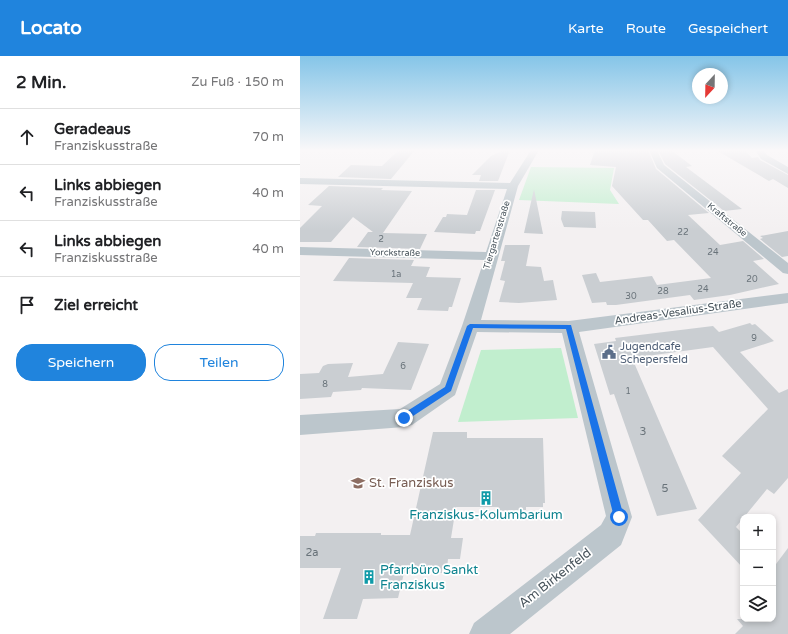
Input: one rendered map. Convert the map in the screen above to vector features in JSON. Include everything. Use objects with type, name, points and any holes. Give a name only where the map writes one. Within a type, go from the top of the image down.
[{"type":"street","name":"Tiergartenstraße","points":[[300,425],[404,418],[448,389],[470,326],[513,186],[519,177]]},
{"type":"street","name":"Kraftstraße","points":[[674,177],[788,270]]},
{"type":"street","points":[[300,181],[513,186]]},
{"type":"street","name":"Yorckstraße","points":[[300,251],[491,256]]},
{"type":"street","name":"Andreas-Vesalius-Straße","points":[[470,326],[569,326],[788,298]]},
{"type":"street","name":"Am Birkenfeld","points":[[485,634],[611,535],[619,517],[569,326]]},
{"type":"green space","points":[[527,177],[612,177],[610,190],[619,204],[519,200]]},
{"type":"green space","points":[[561,348],[578,418],[458,422],[481,350]]},
{"type":"building","points":[[338,177],[393,177],[391,179]]},
{"type":"building","points":[[480,177],[500,177],[498,181],[479,181]]},
{"type":"building","points":[[614,177],[666,177],[709,213],[688,215],[720,245],[743,241],[764,259],[753,261],[779,284],[730,295],[694,300],[690,295],[616,305],[607,305],[606,302],[592,303],[582,275],[596,273],[600,282],[652,276],[657,285],[711,278],[674,240],[667,241],[648,220],[643,220],[612,186]]},
{"type":"building","points":[[681,177],[699,177],[742,209],[724,211]]},
{"type":"building","points":[[762,177],[788,177],[788,188],[773,179],[769,181]]},
{"type":"building","points":[[329,186],[383,188],[381,190],[412,191],[383,233],[427,234],[420,249],[357,247],[368,232],[373,232],[353,217],[331,242],[300,242],[300,228],[322,206],[308,205]]},
{"type":"building","points":[[534,189],[543,234],[524,233]]},
{"type":"building","points":[[476,190],[495,190],[480,231],[476,231],[475,234],[434,232],[443,217],[446,217],[447,214],[467,215]]},
{"type":"building","points":[[562,211],[595,212],[596,228],[564,227],[561,219]]},
{"type":"building","points":[[788,231],[788,256],[782,257],[760,239],[763,238],[760,236]]},
{"type":"building","points":[[505,245],[530,245],[526,266],[541,267],[544,281],[553,280],[557,300],[519,303],[499,302],[505,281],[500,280],[505,261],[501,261]]},
{"type":"building","points":[[349,258],[414,260],[411,266],[430,267],[426,277],[461,278],[452,307],[449,307],[448,311],[417,310],[422,298],[406,298],[413,283],[333,281]]},
{"type":"building","points":[[750,323],[752,325],[755,324],[774,341],[740,352],[779,393],[788,389],[788,478],[774,494],[767,489],[747,514],[740,514],[740,522],[736,527],[740,531],[740,565],[698,520],[741,473],[722,456],[768,409],[713,347],[632,358],[697,509],[657,516],[614,394],[610,395],[594,344],[616,341],[615,338],[713,326],[719,332]]},
{"type":"building","points":[[398,342],[429,344],[411,390],[362,388],[361,390],[333,392],[331,397],[300,399],[300,374],[319,373],[323,366],[328,364],[353,363],[348,377],[383,374]]},
{"type":"building","name":"Franziskus-Kolumbarium","points":[[433,432],[467,432],[467,438],[543,438],[545,503],[543,503],[543,507],[526,507],[526,510],[496,511],[497,507],[456,507],[451,538],[463,538],[460,559],[448,559],[447,569],[442,569],[442,573],[404,573],[398,598],[363,599],[357,619],[323,619],[341,568],[300,568],[300,536],[315,536],[316,533],[381,533],[381,535],[410,535]]},
{"type":"building","points":[[788,548],[788,634],[735,634],[743,626],[737,619],[740,619],[740,622],[776,622],[776,564]]},
{"type":"place","name":"Jugendcafe Schepersfeld","points":[[609,352]]},
{"type":"place","name":"St. Franziskus","points":[[358,483]]},
{"type":"place","name":"Franziskus-Kolumbarium","points":[[486,498]]},
{"type":"place","name":"Pfarrbüro Sankt Franziskus","points":[[369,577]]},
{"type":"route","points":[[404,418],[448,389],[470,326],[569,326],[619,517]]}]
